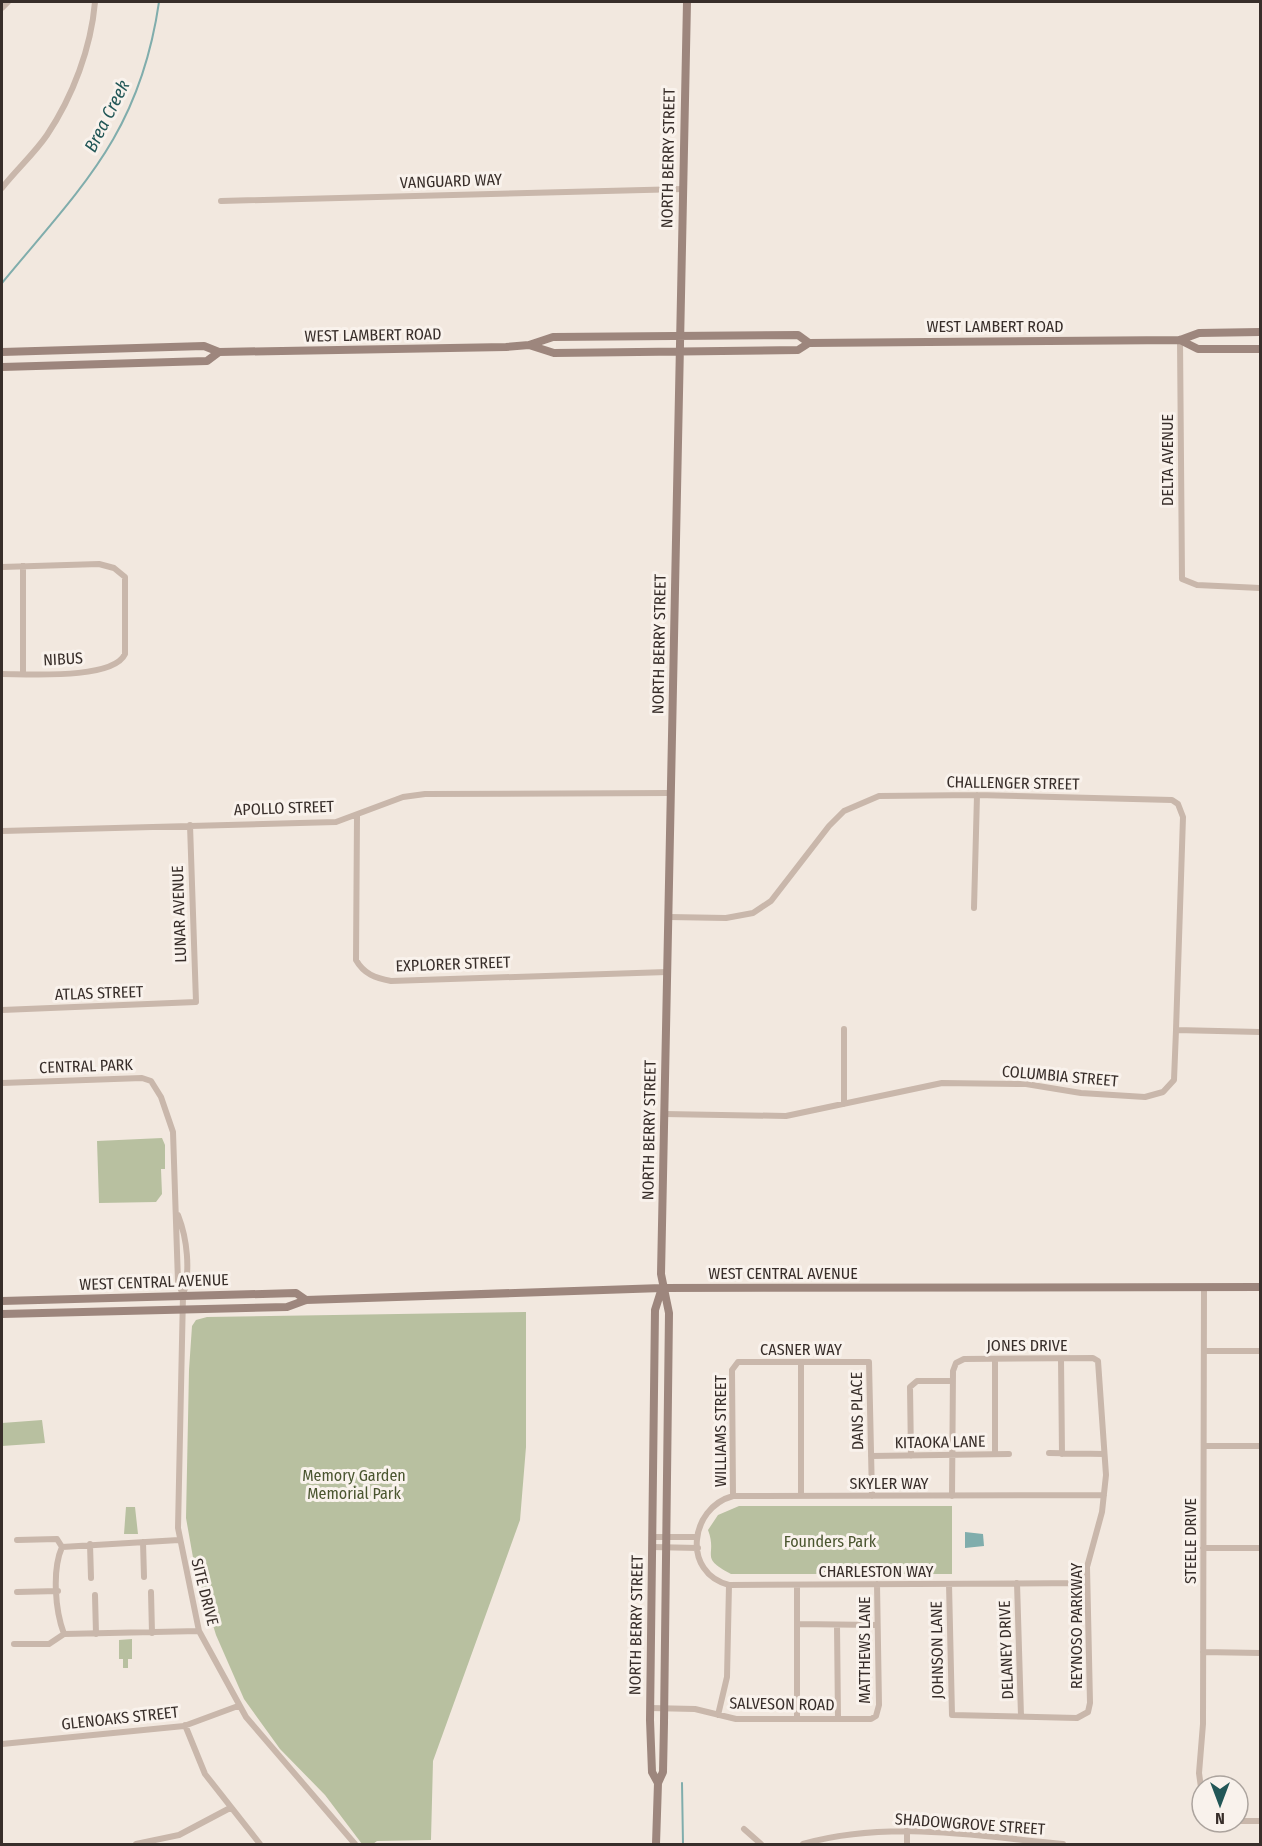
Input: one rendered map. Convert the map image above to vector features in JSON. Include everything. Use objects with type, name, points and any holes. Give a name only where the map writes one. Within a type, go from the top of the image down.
[{"type":"main road","name":"NORTH BERRY STREET","points":[[658,1783],[652,1772],[650,1708],[655,1310],[662,1288],[687,2]]},
{"type":"main road","name":"WEST LAMBERT ROAD","points":[[529,345],[554,353],[798,350],[809,343],[1180,340],[1198,333],[1260,332]]},
{"type":"main road","name":"WEST LAMBERT ROAD","points":[[2,352],[204,346],[219,352],[529,345],[553,337],[680,334],[798,335],[809,343]]},
{"type":"main road","name":"WEST LAMBERT ROAD","points":[[1180,340],[1198,349],[1260,349]]},
{"type":"main road","name":"WEST LAMBERT ROAD","points":[[2,367],[207,361],[219,352]]},
{"type":"main road","name":"WEST CENTRAL AVENUE","points":[[2,1314],[287,1307],[306,1300],[662,1288],[1260,1287]]},
{"type":"main road","name":"NORTH BERRY STREET","points":[[657,1845],[658,1783],[663,1772],[669,1310],[662,1288]]},
{"type":"main road","name":"WEST CENTRAL AVENUE","points":[[2,1301],[296,1293],[306,1300]]},
{"type":"street","points":[[2,8],[8,2]]},
{"type":"street","points":[[2,188],[46,136],[60,112],[85,56],[95,2]]},
{"type":"street","name":"VANGUARD WAY","points":[[221,201],[683,189]]},
{"type":"street","name":"DELTA AVENUE","points":[[1180,340],[1182,579],[1197,585],[1260,588]]},
{"type":"street","name":"NIBUS","points":[[2,674],[88,672],[110,666],[123,659],[126,640],[125,577],[114,568],[99,564],[23,566]]},
{"type":"street","points":[[2,567],[23,566],[23,674]]},
{"type":"street","name":"APOLLO STREET","points":[[2,831],[336,822],[403,797],[425,794],[670,792]]},
{"type":"street","name":"CHALLENGER STREET","points":[[669,917],[726,918],[753,913],[771,901],[829,826],[849,808],[879,796],[912,794],[1165,800],[1178,804],[1183,817],[1176,1030]]},
{"type":"street","points":[[974,908],[977,795]]},
{"type":"street","name":"EXPLORER STREET","points":[[357,816],[356,960],[364,971],[376,978],[391,981],[667,972]]},
{"type":"street","name":"LUNAR AVENUE","points":[[190,825],[196,1002]]},
{"type":"street","name":"ATLAS STREET","points":[[2,1010],[196,1002]]},
{"type":"street","points":[[844,1029],[844,1104]]},
{"type":"street","points":[[1176,1030],[1260,1032]]},
{"type":"street","name":"COLUMBIA STREET","points":[[664,1114],[786,1116],[942,1083],[1026,1084],[1081,1093],[1145,1097],[1158,1095],[1174,1080],[1176,1030]]},
{"type":"street","name":"CENTRAL PARK","points":[[2,1083],[142,1078],[151,1081],[161,1097],[173,1133]]},
{"type":"street","name":"SITE DRIVE","points":[[173,1133],[178,1215],[183,1228],[188,1281],[183,1295],[179,1540],[199,1630],[238,1706],[269,1746],[355,1845]]},
{"type":"street","name":"STEELE DRIVE","points":[[1199,1774],[1203,1724],[1204,1287]]},
{"type":"street","points":[[1204,1351],[1260,1351]]},
{"type":"street","name":"JONES DRIVE","points":[[953,1381],[956,1363],[964,1359],[1093,1358],[1098,1361]]},
{"type":"street","points":[[995,1359],[995,1454]]},
{"type":"street","points":[[1061,1359],[1062,1454]]},
{"type":"street","name":"REYNOSO PARKWAY","points":[[1022,1716],[1077,1718],[1088,1712],[1090,1703],[1088,1558],[1102,1512],[1104,1495],[1104,1454],[1098,1361]]},
{"type":"street","name":"CASNER WAY","points":[[734,1365],[738,1362],[869,1362]]},
{"type":"street","points":[[801,1362],[801,1496]]},
{"type":"street","name":"DANS PLACE","points":[[869,1362],[872,1496]]},
{"type":"street","name":"WILLIAMS STREET","points":[[734,1365],[734,1496]]},
{"type":"street","points":[[911,1456],[910,1387],[917,1381],[953,1381],[952,1496]]},
{"type":"street","points":[[1204,1446],[1260,1446]]},
{"type":"street","name":"KITAOKA LANE","points":[[871,1456],[1009,1454]]},
{"type":"street","points":[[1049,1454],[1104,1454]]},
{"type":"street","name":"SKYLER WAY","points":[[734,1496],[1104,1495]]},
{"type":"street","points":[[718,1715],[728,1677],[729,1585],[706,1570],[698,1548],[698,1537],[699,1524],[708,1512],[721,1500],[734,1496]]},
{"type":"street","points":[[652,1537],[698,1537]]},
{"type":"street","points":[[17,1540],[57,1539],[62,1547]]},
{"type":"street","points":[[62,1547],[179,1540]]},
{"type":"street","points":[[143,1542],[144,1578]]},
{"type":"street","points":[[90,1544],[91,1578]]},
{"type":"street","points":[[62,1547],[57,1558],[59,1619],[64,1634]]},
{"type":"street","points":[[652,1547],[698,1548]]},
{"type":"street","points":[[1203,1548],[1260,1548]]},
{"type":"street","name":"DELANEY DRIVE","points":[[1017,1583],[1022,1716]]},
{"type":"street","name":"CHARLESTON WAY","points":[[729,1585],[1087,1583]]},
{"type":"street","name":"MATTHEWS LANE","points":[[876,1716],[879,1705],[877,1584]]},
{"type":"street","name":"JOHNSON LANE","points":[[949,1584],[952,1715],[1022,1716]]},
{"type":"street","points":[[797,1585],[797,1719]]},
{"type":"street","points":[[17,1592],[58,1591]]},
{"type":"street","points":[[151,1592],[152,1633]]},
{"type":"street","points":[[95,1595],[96,1634]]},
{"type":"street","points":[[797,1624],[877,1625]]},
{"type":"street","points":[[837,1624],[838,1719]]},
{"type":"street","points":[[14,1644],[49,1644],[64,1634],[199,1630]]},
{"type":"street","points":[[1203,1652],[1260,1653]]},
{"type":"street","name":"GLENOAKS STREET","points":[[2,1744],[185,1725],[238,1706]]},
{"type":"street","name":"SALVESON ROAD","points":[[650,1708],[695,1709],[735,1719],[871,1719],[876,1716]]},
{"type":"street","points":[[185,1725],[205,1774],[260,1845]]},
{"type":"street","points":[[136,1845],[179,1835],[230,1808]]},
{"type":"street","points":[[744,1829],[761,1845]]},
{"type":"street","points":[[907,1830],[907,1845]]},
{"type":"street","name":"SHADOWGROVE STREET","points":[[803,1845],[822,1839],[907,1830],[1063,1844]]},
{"type":"green space","points":[[162,1138],[165,1145],[165,1169],[161,1169],[162,1194],[156,1202],[99,1203],[97,1141]]},
{"type":"green space","name":"Memory Garden Memorial Park","points":[[526,1312],[526,1447],[520,1520],[433,1761],[431,1840],[377,1841],[373,1844],[362,1844],[325,1795],[280,1749],[244,1699],[216,1635],[194,1563],[186,1518],[192,1326],[196,1320],[207,1317]]},
{"type":"green space","points":[[42,1420],[45,1443],[2,1446],[2,1423]]},
{"type":"green space","name":"Founders Park","points":[[739,1506],[952,1506],[952,1574],[731,1574],[715,1564],[712,1559],[708,1530],[718,1515]]},
{"type":"green space","points":[[126,1507],[135,1507],[138,1534],[124,1534]]},
{"type":"green space","points":[[132,1639],[132,1659],[128,1659],[128,1668],[123,1668],[123,1659],[119,1659],[119,1640]]},
{"type":"water","points":[[965,1532],[983,1534],[984,1546],[965,1548]]},
{"type":"waterway","name":"Brea Creek","points":[[2,283],[82,186],[122,123],[138,88],[150,48],[159,2]]},
{"type":"waterway","points":[[682,1783],[683,1844]]}]
